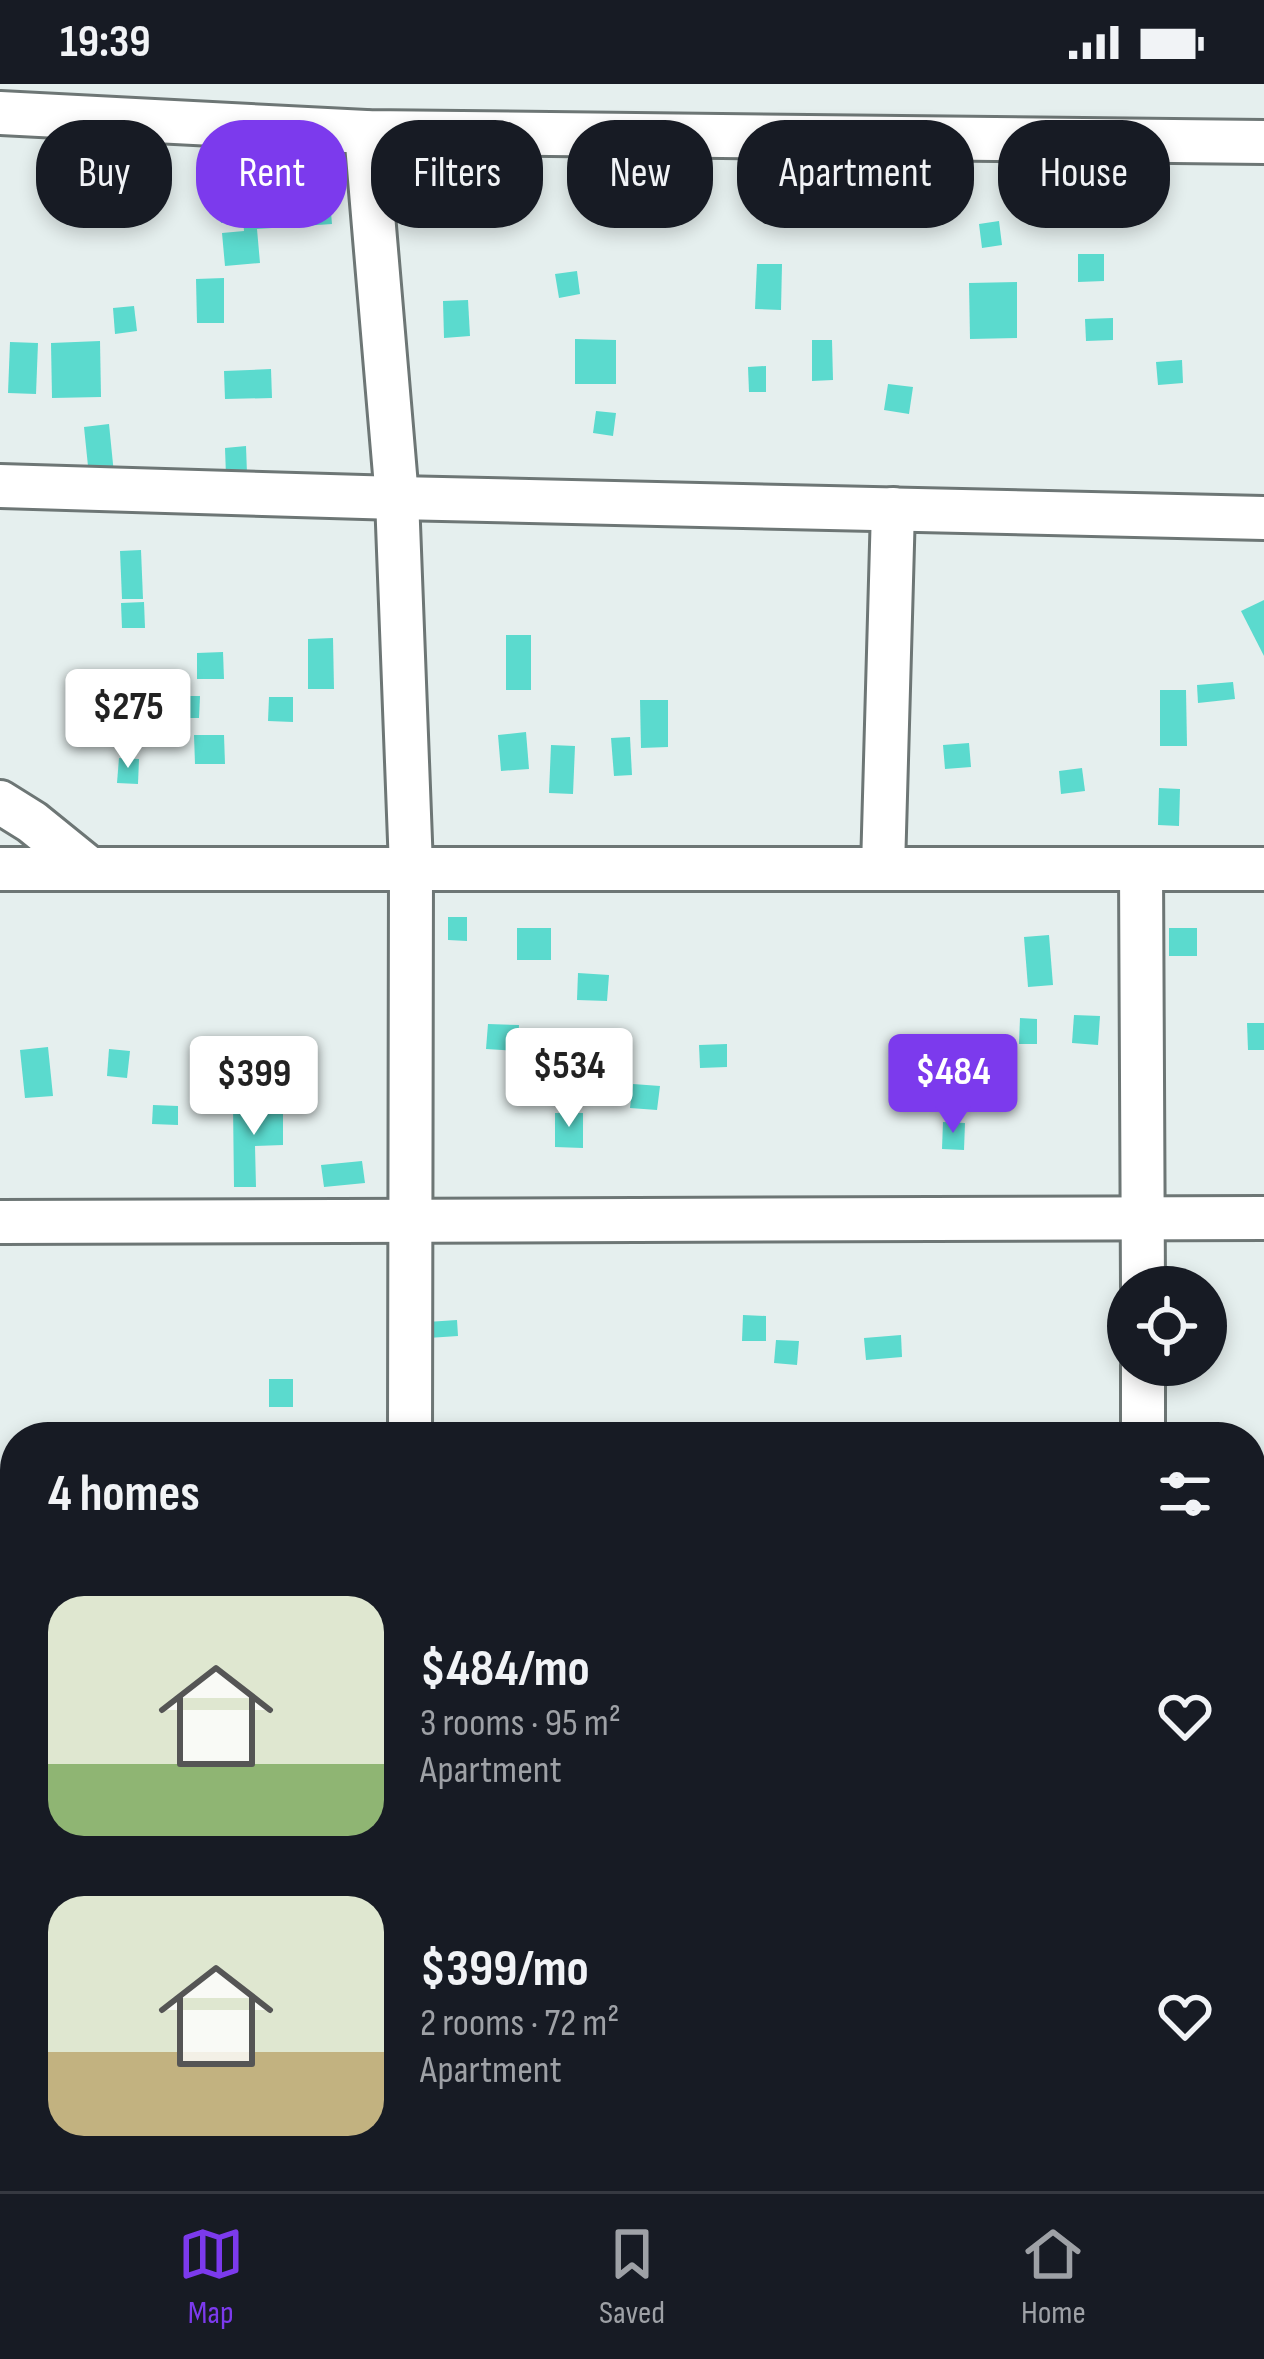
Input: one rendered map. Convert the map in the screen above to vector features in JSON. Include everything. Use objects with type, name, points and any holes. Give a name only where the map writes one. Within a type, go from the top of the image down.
[{"type":"street","points":[[0,113],[366,131],[1264,142]]},
{"type":"street","points":[[366,131],[397,499],[411,867],[410,1422]]},
{"type":"street","points":[[0,486],[1264,518]]},
{"type":"street","points":[[884,868],[893,509]]},
{"type":"street","points":[[0,802],[90,868]]},
{"type":"street","points":[[0,869],[1264,868]]},
{"type":"street","points":[[1141,869],[1143,1266]]},
{"type":"street","points":[[0,1222],[1264,1218]]},
{"type":"street","points":[[1143,1386],[1143,1422]]},
{"type":"building","points":[[998,221],[1002,245],[982,248],[979,224]]},
{"type":"building","points":[[244,228],[272,228],[257,229],[260,263],[225,266],[222,233]]},
{"type":"building","points":[[1078,254],[1104,254],[1104,281],[1078,282]]},
{"type":"building","points":[[757,264],[782,264],[781,310],[755,309]]},
{"type":"building","points":[[577,271],[580,294],[559,298],[555,274]]},
{"type":"building","points":[[224,278],[224,323],[197,323],[196,279]]},
{"type":"building","points":[[1017,282],[1017,338],[970,339],[969,283]]},
{"type":"building","points":[[468,300],[470,336],[444,338],[443,301]]},
{"type":"building","points":[[134,306],[137,331],[115,334],[113,308]]},
{"type":"building","points":[[1113,318],[1113,340],[1086,341],[1085,319]]},
{"type":"building","points":[[575,339],[616,340],[616,384],[575,384]]},
{"type":"building","points":[[812,340],[832,340],[833,380],[812,381]]},
{"type":"building","points":[[100,341],[101,397],[52,398],[51,343]]},
{"type":"building","points":[[10,342],[38,343],[36,394],[8,393]]},
{"type":"building","points":[[1182,360],[1183,383],[1158,385],[1156,362]]},
{"type":"building","points":[[766,366],[766,392],[749,392],[748,367]]},
{"type":"building","points":[[271,369],[272,398],[225,399],[224,371]]},
{"type":"building","points":[[888,384],[913,387],[909,414],[884,410]]},
{"type":"building","points":[[596,411],[616,413],[613,436],[593,433]]},
{"type":"building","points":[[109,424],[114,474],[89,476],[84,427]]},
{"type":"building","points":[[246,446],[247,474],[226,476],[225,448]]},
{"type":"building","points":[[141,550],[143,599],[122,599],[120,551]]},
{"type":"building","points":[[1264,600],[1264,656],[1241,611]]},
{"type":"building","points":[[144,602],[145,628],[122,628],[121,603]]},
{"type":"building","points":[[506,635],[531,635],[531,690],[506,690]]},
{"type":"building","points":[[333,638],[334,689],[308,689],[308,639]]},
{"type":"building","points":[[223,652],[224,679],[197,679],[197,653]]},
{"type":"building","points":[[1233,682],[1235,699],[1198,703],[1197,685]]},
{"type":"building","points":[[1160,690],[1186,690],[1187,746],[1160,746]]},
{"type":"building","points":[[142,696],[167,697],[166,724],[141,723]]},
{"type":"building","points":[[176,696],[200,696],[199,718],[176,718]]},
{"type":"building","points":[[269,697],[293,697],[293,722],[268,721]]},
{"type":"building","points":[[640,700],[668,700],[668,747],[641,748]]},
{"type":"building","points":[[526,732],[529,769],[501,771],[498,735]]},
{"type":"building","points":[[194,735],[224,735],[225,764],[195,764]]},
{"type":"building","points":[[630,737],[632,775],[614,776],[611,738]]},
{"type":"building","points":[[969,743],[971,767],[945,769],[943,745]]},
{"type":"building","points":[[551,745],[575,746],[573,794],[549,793]]},
{"type":"building","points":[[119,758],[139,759],[138,784],[117,783]]},
{"type":"building","points":[[1082,768],[1085,791],[1061,794],[1059,771]]},
{"type":"building","points":[[1159,788],[1180,789],[1179,826],[1158,825]]},
{"type":"building","points":[[448,917],[467,917],[467,941],[448,940]]},
{"type":"building","points":[[517,928],[551,928],[551,960],[517,960]]},
{"type":"building","points":[[1169,928],[1197,928],[1197,956],[1169,956]]},
{"type":"building","points":[[1049,935],[1053,985],[1028,987],[1024,937]]},
{"type":"building","points":[[578,973],[609,975],[607,1001],[577,1000]]},
{"type":"building","points":[[1074,1015],[1100,1016],[1098,1045],[1072,1043]]},
{"type":"building","points":[[1020,1018],[1037,1019],[1037,1044],[1019,1044]]},
{"type":"building","points":[[1247,1023],[1264,1023],[1264,1050],[1248,1050]]},
{"type":"building","points":[[488,1024],[519,1025],[517,1051],[486,1049]]},
{"type":"building","points":[[727,1044],[727,1067],[700,1068],[699,1045]]},
{"type":"building","points":[[48,1047],[53,1096],[25,1098],[20,1050]]},
{"type":"building","points":[[109,1049],[130,1051],[127,1078],[107,1076]]},
{"type":"building","points":[[937,1069],[941,1095],[917,1098],[914,1072]]},
{"type":"building","points":[[633,1084],[660,1086],[657,1110],[630,1108]]},
{"type":"building","points":[[153,1105],[178,1106],[178,1125],[152,1124]]},
{"type":"building","points":[[233,1105],[283,1105],[283,1145],[255,1146],[256,1187],[234,1187]]},
{"type":"building","points":[[555,1113],[583,1113],[583,1148],[555,1147]]},
{"type":"building","points":[[943,1122],[965,1123],[964,1150],[942,1149]]},
{"type":"building","points":[[362,1161],[365,1183],[324,1187],[321,1165]]},
{"type":"building","points":[[743,1315],[766,1316],[766,1341],[742,1341]]},
{"type":"building","points":[[457,1320],[458,1336],[428,1338],[427,1322]]},
{"type":"building","points":[[901,1335],[902,1357],[866,1360],[864,1338]]},
{"type":"building","points":[[776,1340],[799,1341],[797,1365],[774,1363]]},
{"type":"building","points":[[269,1379],[293,1379],[293,1407],[269,1407]]}]
